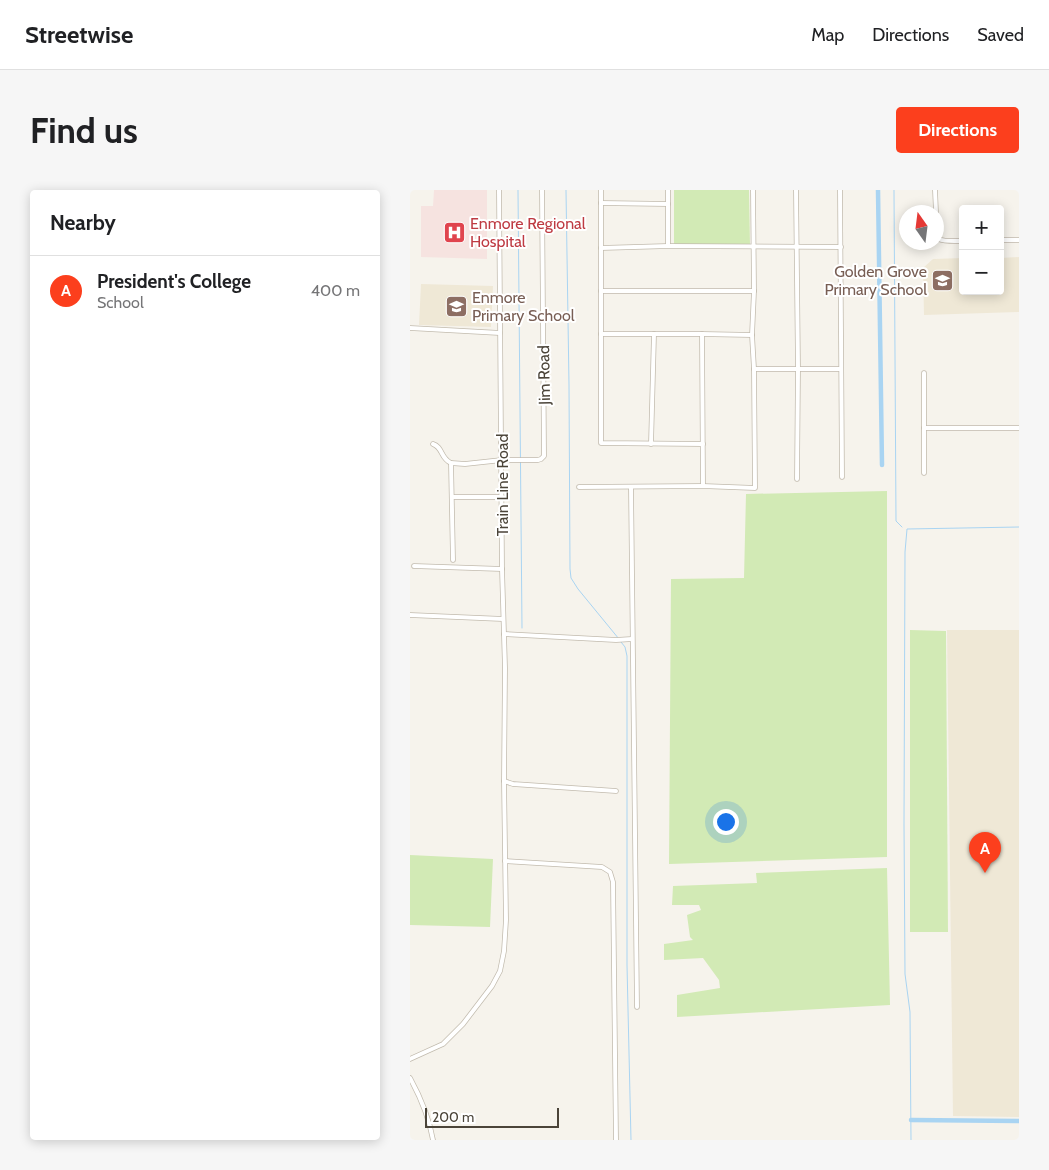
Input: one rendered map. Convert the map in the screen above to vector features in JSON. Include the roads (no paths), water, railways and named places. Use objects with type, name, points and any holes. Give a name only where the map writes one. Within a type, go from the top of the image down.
[{"type":"street","name":"Train Line Road","points":[[410,1059],[443,1044],[463,1024],[492,986],[500,971],[504,951],[506,920],[505,668],[502,569],[499,190]]},
{"type":"street","name":"Jim Road","points":[[451,463],[465,464],[502,460],[541,459],[544,456],[542,190]]},
{"type":"street","points":[[601,190],[601,443],[703,444]]},
{"type":"street","points":[[668,190],[668,246]]},
{"type":"street","points":[[579,487],[703,486],[755,488],[752,335],[754,291],[753,190]]},
{"type":"street","points":[[796,190],[797,479]]},
{"type":"street","points":[[840,190],[842,477]]},
{"type":"street","points":[[935,190],[936,205]]},
{"type":"street","points":[[601,203],[668,204]]},
{"type":"street","points":[[944,240],[959,241]]},
{"type":"street","points":[[1004,240],[1019,240]]},
{"type":"street","points":[[601,248],[668,246],[840,248]]},
{"type":"street","points":[[601,291],[754,291]]},
{"type":"street","points":[[410,328],[500,333]]},
{"type":"street","points":[[601,334],[752,335]]},
{"type":"street","points":[[651,444],[654,334]]},
{"type":"street","points":[[702,334],[703,486]]},
{"type":"street","points":[[754,369],[841,369]]},
{"type":"street","points":[[924,373],[924,473]]},
{"type":"street","points":[[924,428],[1019,428]]},
{"type":"street","points":[[433,444],[436,445],[446,460],[451,463],[453,560]]},
{"type":"street","points":[[631,487],[637,1007]]},
{"type":"street","points":[[452,497],[502,497]]},
{"type":"street","points":[[414,566],[502,569]]},
{"type":"street","points":[[410,615],[503,619]]},
{"type":"street","points":[[504,634],[616,640],[632,639]]},
{"type":"street","points":[[504,781],[513,784],[616,791]]},
{"type":"street","points":[[505,861],[602,868],[610,872],[613,882],[616,1140]]},
{"type":"street","points":[[410,1078],[425,1108],[433,1140]]},
{"type":"waterway","points":[[518,190],[522,628]]},
{"type":"waterway","points":[[566,190],[571,578],[619,639]]},
{"type":"waterway","points":[[878,190],[882,465]]},
{"type":"waterway","points":[[894,190],[896,521],[902,527]]},
{"type":"waterway","points":[[911,1140],[910,1012],[905,974],[904,824],[905,552],[907,529],[1019,527]]},
{"type":"waterway","points":[[621,642],[625,647],[627,656],[627,965],[631,1140]]},
{"type":"waterway","points":[[911,1120],[1019,1121]]},
{"type":"place","name":"Enmore Regional Hospital","points":[[454,232]]},
{"type":"place","name":"Golden Grove Primary School","points":[[943,280]]},
{"type":"place","name":"Enmore Primary School","points":[[456,306]]},
{"type":"place","name":"President's College","points":[[985,873]]}]
